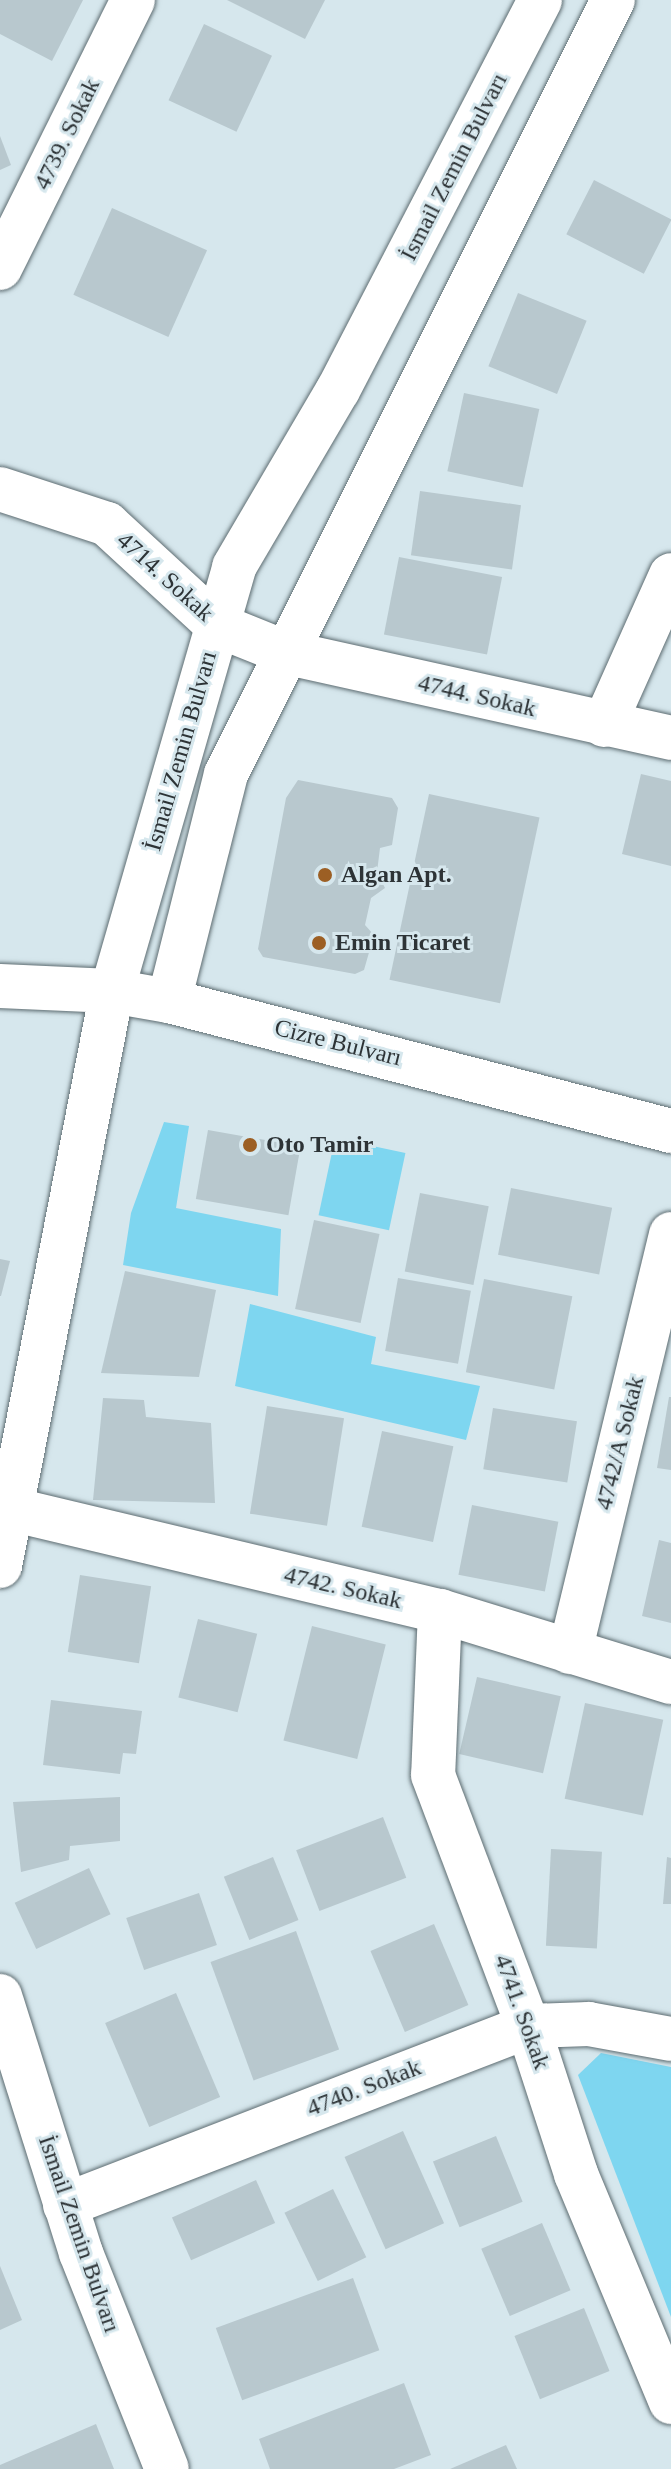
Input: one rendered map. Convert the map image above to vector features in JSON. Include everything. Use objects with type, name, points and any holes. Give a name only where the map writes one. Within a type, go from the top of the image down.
[{"type":"main road","name":"4739. Sokak","points":[[0,268],[133,0]]},
{"type":"main road","name":"İsmail Zemin Bulvarı","points":[[0,1566],[112,991],[234,567],[338,390],[540,0]]},
{"type":"main road","points":[[169,1001],[226,774],[284,652],[613,0]]},
{"type":"main road","name":"4714. Sokak","points":[[0,489],[107,524],[217,625],[284,652]]},
{"type":"main road","points":[[604,725],[671,575]]},
{"type":"main road","name":"4744. Sokak","points":[[284,652],[671,738]]},
{"type":"main road","name":"Cizre Bulvarı","points":[[0,986],[112,991],[169,1001],[671,1131]]},
{"type":"main road","name":"4742/A Sokak","points":[[570,1652],[671,1234]]},
{"type":"main road","name":"4742. Sokak","points":[[11,1509],[440,1611],[671,1682]]},
{"type":"main road","name":"4741. Sokak","points":[[440,1611],[433,1775],[528,2026],[576,2174],[671,2402]]},
{"type":"main road","name":"İsmail Zemin Bulvarı","points":[[0,1996],[65,2205],[167,2469]]},
{"type":"main road","name":"4740. Sokak","points":[[65,2205],[528,2026],[589,2024],[671,2039]]},
{"type":"shaded area","points":[[164,1122],[189,1126],[176,1208],[281,1229],[278,1296],[123,1265],[131,1213]]},
{"type":"shaded area","points":[[335,1138],[405,1153],[389,1230],[319,1215]]},
{"type":"shaded area","points":[[250,1304],[376,1337],[371,1364],[480,1386],[466,1440],[235,1386]]},
{"type":"shaded area","points":[[601,2053],[671,2067],[671,2317],[578,2075]]},
{"type":"building","points":[[0,0],[83,0],[52,61],[0,34]]},
{"type":"building","points":[[227,0],[325,0],[305,39]]},
{"type":"building","points":[[204,24],[272,56],[236,132],[169,100]]},
{"type":"building","points":[[0,136],[11,165],[0,170]]},
{"type":"building","points":[[594,180],[671,219],[644,274],[566,234]]},
{"type":"building","points":[[112,208],[207,250],[168,337],[73,295]]},
{"type":"building","points":[[518,293],[587,321],[557,394],[488,366]]},
{"type":"building","points":[[464,393],[539,409],[523,487],[447,471]]},
{"type":"building","points":[[420,491],[521,505],[512,570],[411,555]]},
{"type":"building","points":[[399,557],[502,577],[487,655],[384,635]]},
{"type":"building","points":[[641,774],[671,781],[671,866],[622,854]]},
{"type":"building","name":"Algan Apt.","points":[[298,780],[392,798],[398,808],[392,845],[380,848],[377,872],[385,888],[371,898],[365,925],[374,935],[364,970],[355,974],[263,957],[258,949],[286,798]]},
{"type":"building","points":[[429,794],[540,817],[500,1003],[389,980]]},
{"type":"building","points":[[208,1130],[301,1146],[288,1215],[196,1199]]},
{"type":"building","points":[[511,1188],[612,1208],[599,1274],[498,1255]]},
{"type":"building","points":[[420,1193],[489,1206],[473,1285],[405,1272]]},
{"type":"building","points":[[314,1220],[380,1234],[361,1323],[295,1309]]},
{"type":"building","points":[[0,1259],[10,1261],[1,1296],[0,1296]]},
{"type":"building","points":[[125,1271],[216,1290],[199,1377],[101,1373]]},
{"type":"building","points":[[398,1278],[471,1291],[458,1364],[385,1351]]},
{"type":"building","points":[[484,1279],[572,1296],[554,1389],[466,1372]]},
{"type":"building","points":[[671,1397],[671,1470],[657,1468]]},
{"type":"building","points":[[103,1398],[144,1400],[146,1417],[211,1423],[215,1503],[93,1500]]},
{"type":"building","points":[[267,1406],[344,1418],[327,1526],[250,1514]]},
{"type":"building","points":[[493,1408],[577,1421],[567,1483],[483,1469]]},
{"type":"building","points":[[382,1431],[453,1446],[433,1542],[362,1527]]},
{"type":"building","points":[[472,1505],[558,1522],[545,1591],[458,1575]]},
{"type":"building","points":[[659,1540],[671,1543],[671,1623],[642,1616]]},
{"type":"building","points":[[80,1575],[151,1586],[139,1663],[68,1652]]},
{"type":"building","points":[[198,1619],[257,1634],[238,1712],[178,1698]]},
{"type":"building","points":[[312,1626],[386,1644],[357,1759],[283,1740]]},
{"type":"building","points":[[477,1677],[561,1696],[543,1773],[459,1754]]},
{"type":"building","points":[[51,1700],[142,1711],[136,1754],[123,1753],[120,1774],[43,1765]]},
{"type":"building","points":[[585,1703],[663,1720],[643,1815],[565,1799]]},
{"type":"building","points":[[120,1797],[120,1841],[70,1846],[69,1860],[21,1872],[13,1802]]},
{"type":"building","points":[[383,1817],[406,1878],[319,1911],[296,1850]]},
{"type":"building","points":[[551,1849],[602,1852],[597,1949],[546,1946]]},
{"type":"building","points":[[273,1857],[298,1920],[249,1940],[224,1877]]},
{"type":"building","points":[[667,1857],[671,1858],[671,1904],[663,1904]]},
{"type":"building","points":[[89,1868],[111,1914],[36,1949],[15,1903]]},
{"type":"building","points":[[199,1893],[217,1945],[144,1970],[126,1918]]},
{"type":"building","points":[[434,1924],[468,2005],[405,2032],[370,1951]]},
{"type":"building","points":[[296,1931],[339,2049],[254,2081],[210,1962]]},
{"type":"building","points":[[176,1993],[220,2097],[149,2127],[105,2023]]},
{"type":"building","points":[[403,2131],[444,2223],[386,2249],[345,2157]]},
{"type":"building","points":[[496,2136],[523,2202],[460,2227],[433,2161]]},
{"type":"building","points":[[256,2180],[275,2223],[191,2260],[172,2217]]},
{"type":"building","points":[[333,2189],[366,2257],[318,2281],[284,2213]]},
{"type":"building","points":[[542,2223],[571,2290],[510,2316],[481,2249]]},
{"type":"building","points":[[0,2266],[22,2320],[0,2330]]},
{"type":"building","points":[[353,2278],[379,2350],[242,2400],[216,2328]]},
{"type":"building","points":[[584,2308],[609,2371],[540,2399],[514,2336]]},
{"type":"building","points":[[404,2383],[431,2455],[394,2469],[270,2469],[259,2439]]},
{"type":"building","points":[[96,2424],[114,2469],[0,2469],[0,2465]]},
{"type":"building","points":[[506,2445],[517,2469],[450,2469]]},
{"type":"place","name":"Algan Apt.","points":[[325,875]]},
{"type":"place","name":"Emin Ticaret","points":[[319,943]]},
{"type":"place","name":"Oto Tamir","points":[[250,1145]]}]
